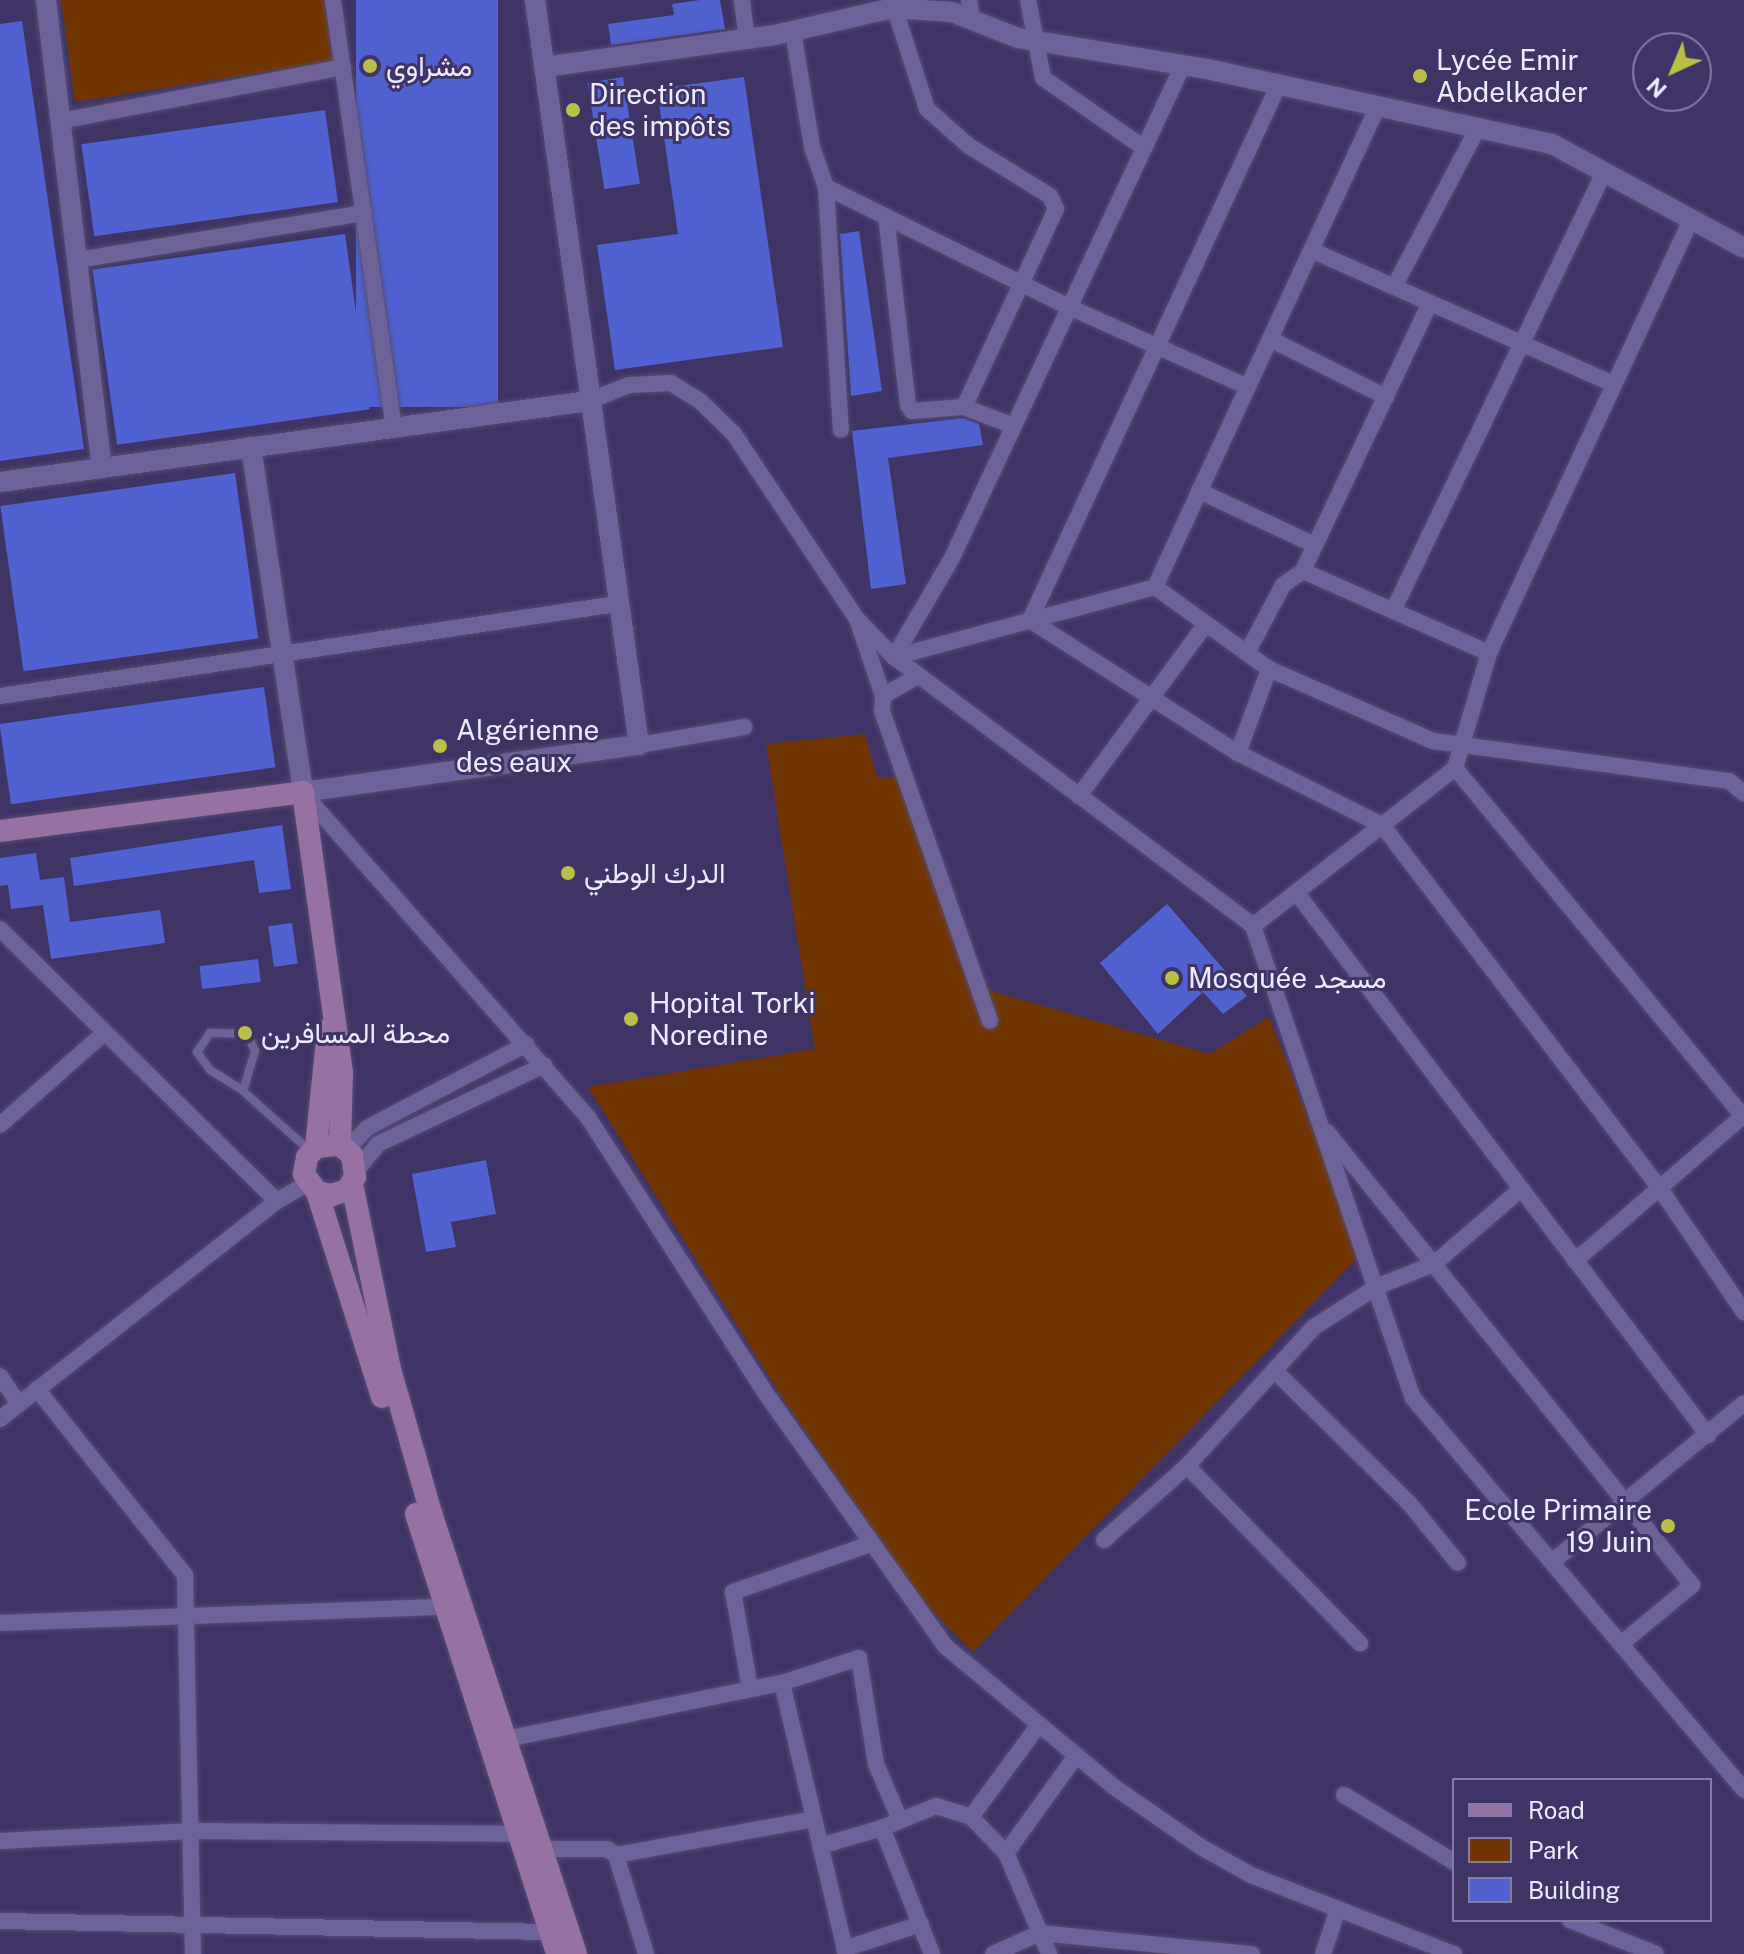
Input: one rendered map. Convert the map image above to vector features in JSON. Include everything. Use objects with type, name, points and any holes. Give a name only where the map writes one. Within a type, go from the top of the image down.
[{"type":"main road","points":[[0,831],[303,792],[331,1015],[342,1072],[349,1162],[394,1383],[431,1513],[576,1954]]},
{"type":"main road","points":[[331,1015],[311,1167],[443,1607],[557,1954]]},
{"type":"main road","points":[[311,1167],[349,1162]]},
{"type":"main road","points":[[311,1167],[340,1194],[349,1162]]},
{"type":"street","points":[[46,0],[102,468]]},
{"type":"street","points":[[333,0],[394,427]]},
{"type":"street","points":[[535,0],[616,604],[639,745]]},
{"type":"street","points":[[742,0],[747,39]]},
{"type":"street","points":[[1028,0],[1032,40],[1050,86],[1144,148]]},
{"type":"street","points":[[544,67],[793,31],[893,4],[952,12],[970,10],[1032,40],[1279,84],[1552,144],[1744,248]]},
{"type":"street","points":[[893,4],[916,63],[927,109],[969,146],[1055,202],[1054,216],[964,407]]},
{"type":"street","points":[[793,31],[812,147],[826,187],[841,430]]},
{"type":"street","points":[[894,657],[952,558],[1183,65]]},
{"type":"street","points":[[60,121],[343,67]]},
{"type":"street","points":[[1030,620],[1160,348],[1279,84]]},
{"type":"street","points":[[1155,587],[1378,106]]},
{"type":"street","points":[[1394,287],[1478,128]]},
{"type":"street","points":[[1393,611],[1604,173]]},
{"type":"street","points":[[826,187],[1069,307],[1248,387]]},
{"type":"street","points":[[77,260],[364,213]]},
{"type":"street","points":[[886,216],[908,405],[912,411],[964,407],[1014,426]]},
{"type":"street","points":[[1253,926],[1455,768],[1489,653],[1691,220]]},
{"type":"street","points":[[1311,250],[1614,384]]},
{"type":"street","points":[[1247,653],[1283,585],[1303,571],[1430,303]]},
{"type":"street","points":[[1270,339],[1386,397]]},
{"type":"street","points":[[0,482],[589,401],[629,385],[671,383],[700,401],[734,434],[857,619],[894,657],[1253,926],[1413,1398],[1744,1790]]},
{"type":"street","points":[[251,447],[279,654],[303,792],[589,1119],[870,1544],[945,1646],[1076,1756],[1201,1847],[1251,1875],[1454,1954]]},
{"type":"street","points":[[1199,491],[1315,545]]},
{"type":"street","points":[[1303,571],[1489,653]]},
{"type":"street","points":[[894,657],[1155,587]]},
{"type":"street","points":[[1155,587],[1269,669],[1433,741],[1461,748],[1729,781],[1744,793]]},
{"type":"street","points":[[0,696],[616,604]]},
{"type":"street","points":[[857,619],[883,696],[882,711],[990,1021]]},
{"type":"street","points":[[1030,620],[1238,753],[1382,825],[1661,1190],[1744,1312]]},
{"type":"street","points":[[1079,796],[1206,624]]},
{"type":"street","points":[[1238,753],[1269,669]]},
{"type":"street","points":[[883,696],[918,676]]},
{"type":"street","points":[[303,792],[639,745],[744,727]]},
{"type":"street","points":[[1455,768],[1744,1115],[1661,1190],[1575,1261]]},
{"type":"street","points":[[1296,892],[1708,1435]]},
{"type":"street","points":[[0,929],[277,1201]]},
{"type":"street","points":[[0,1125],[104,1033]]},
{"type":"street","points":[[349,1162],[367,1128],[526,1044]]},
{"type":"street","points":[[349,1162],[378,1144],[544,1065]]},
{"type":"street","points":[[1319,1121],[1692,1585],[1621,1644]]},
{"type":"street","points":[[0,1419],[277,1201],[311,1167]]},
{"type":"street","points":[[1104,1540],[1187,1466],[1314,1327],[1376,1287],[1434,1264],[1521,1189]]},
{"type":"street","points":[[1274,1370],[1409,1503],[1458,1563]]},
{"type":"street","points":[[0,1376],[19,1404]]},
{"type":"street","points":[[37,1389],[185,1575],[189,1618],[188,1831],[193,1954]]},
{"type":"street","points":[[1552,1562],[1627,1504],[1744,1403]]},
{"type":"street","points":[[1187,1466],[1360,1643]]},
{"type":"street","points":[[750,1689],[733,1592],[870,1544]]},
{"type":"street","points":[[0,1623],[443,1607]]},
{"type":"street","points":[[506,1739],[782,1683],[859,1658],[876,1764],[900,1820]]},
{"type":"street","points":[[782,1683],[845,1952],[921,1924]]},
{"type":"street","points":[[971,1817],[1038,1726]]},
{"type":"street","points":[[1006,1853],[1076,1756]]},
{"type":"street","points":[[1344,1795],[1452,1861]]},
{"type":"street","points":[[820,1846],[882,1828],[936,1806],[971,1817],[1006,1853],[1049,1954]]},
{"type":"street","points":[[616,1855],[814,1819]]},
{"type":"street","points":[[882,1828],[932,1954]]},
{"type":"street","points":[[0,1841],[188,1831],[518,1834]]},
{"type":"street","points":[[541,1849],[607,1849],[616,1855],[646,1954]]},
{"type":"street","points":[[1323,1954],[1338,1909]]},
{"type":"street","points":[[0,1921],[548,1932]]},
{"type":"street","points":[[1575,1922],[1656,1954]]},
{"type":"street","points":[[993,1954],[1040,1933],[1250,1954]]},
{"type":"lane","points":[[243,1091],[255,1051],[247,1034],[210,1033],[197,1052],[210,1070],[243,1091],[284,1131],[311,1167]]},
{"type":"green space","points":[[61,0],[324,0],[333,61],[75,102]]},
{"type":"green space","points":[[865,734],[877,777],[902,777],[975,976],[994,992],[1210,1054],[1269,1017],[1361,1254],[973,1652],[920,1598],[783,1399],[588,1087],[815,1049],[766,744]]},
{"type":"building","points":[[356,0],[498,0],[498,407],[356,407]]},
{"type":"building","points":[[720,0],[725,29],[611,45],[608,24],[674,15],[672,4]]},
{"type":"building","points":[[22,21],[84,449],[0,461],[0,24]]},
{"type":"building","points":[[623,77],[640,184],[604,189],[587,83]]},
{"type":"building","points":[[744,77],[783,347],[615,370],[597,245],[678,234],[657,89]]},
{"type":"building","points":[[325,110],[338,202],[94,236],[81,144]]},
{"type":"building","points":[[859,231],[882,391],[851,396],[840,234]]},
{"type":"building","points":[[345,234],[370,409],[117,445],[92,269]]},
{"type":"building","points":[[963,418],[979,424],[983,445],[888,458],[906,584],[871,589],[852,431]]},
{"type":"building","points":[[235,473],[258,638],[24,671],[0,506]]},
{"type":"building","points":[[264,687],[275,767],[11,804],[0,724]]},
{"type":"building","points":[[282,825],[291,889],[259,893],[254,860],[74,886],[70,858]]},
{"type":"building","points":[[36,853],[40,880],[64,877],[70,922],[160,910],[165,943],[51,959],[43,905],[11,909],[8,885],[0,886],[0,858]]},
{"type":"building","name":"Mosquée مسجد","points":[[1167,904],[1247,996],[1223,1014],[1203,992],[1158,1034],[1100,963]]},
{"type":"building","points":[[292,923],[298,964],[274,967],[268,926]]},
{"type":"building","points":[[258,959],[261,982],[202,989],[199,966]]},
{"type":"building","points":[[486,1160],[496,1214],[451,1222],[456,1247],[426,1252],[412,1174]]},
{"type":"place","name":"مشراوي","points":[[370,66]]},
{"type":"place","name":"Lycée Emir Abdelkader","points":[[1420,76]]},
{"type":"place","name":"Direction des impôts","points":[[573,110]]},
{"type":"place","name":"Algérienne des eaux","points":[[440,746]]},
{"type":"place","name":"الدرك الوطني","points":[[568,873]]},
{"type":"place","name":"Mosquée مسجد","points":[[1172,978]]},
{"type":"place","name":"Hopital Torki Noredine","points":[[631,1019]]},
{"type":"place","name":"محطة المسافرين","points":[[245,1033]]},
{"type":"place","name":"Ecole Primaire 19 Juin","points":[[1668,1526]]}]
